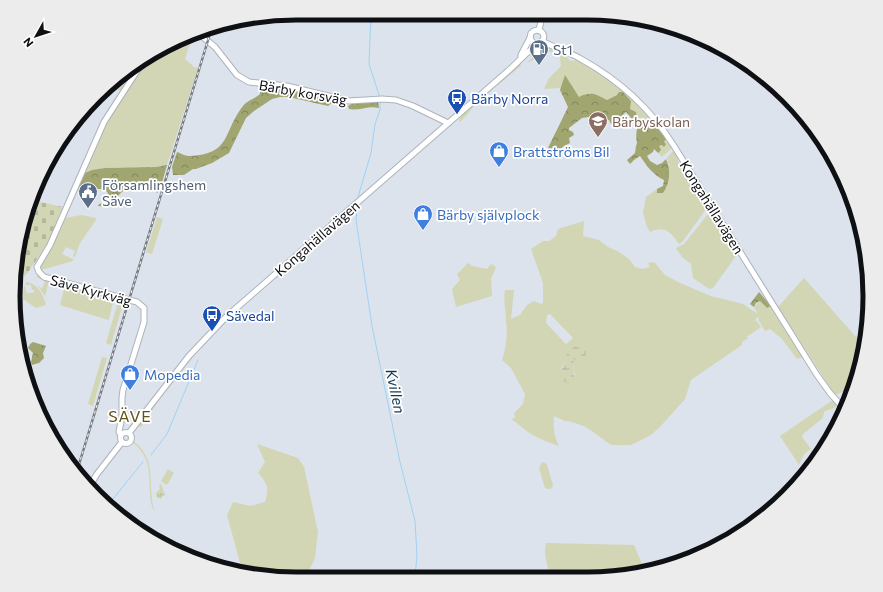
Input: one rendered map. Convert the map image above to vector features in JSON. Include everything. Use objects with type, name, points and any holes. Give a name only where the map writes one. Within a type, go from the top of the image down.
[{"type":"street","points":[[540,42],[543,34],[539,30],[541,20]]},
{"type":"street","name":"Kongahällavägen","points":[[521,58],[521,55],[530,38],[530,34],[539,30]]},
{"type":"street","name":"Bärby korsväg","points":[[203,37],[215,47],[237,75],[246,81],[287,86],[349,100],[388,99],[408,104],[448,123]]},
{"type":"street","name":"Kongahällavägen","points":[[530,38],[533,43],[540,42],[576,56],[606,74],[632,95],[658,122],[683,159],[813,369],[841,405]]},
{"type":"street","name":"Kongahällavägen","points":[[92,482],[122,442],[127,444],[131,441],[129,433],[182,364],[226,318],[540,42]]},
{"type":"street","name":"Säve Kyrkväg","points":[[121,435],[119,432],[122,416],[122,398],[142,330],[145,312],[143,307],[138,302],[46,278],[38,272],[38,264],[50,245],[101,128],[137,71]]},
{"type":"street","points":[[122,442],[120,438],[121,435],[124,432],[129,433]]},
{"type":"green space","points":[[186,43],[190,43],[185,59],[194,67],[198,68],[167,165],[152,167],[103,168],[85,173],[107,123],[143,67],[174,48]]},
{"type":"green space","points":[[545,48],[555,50],[557,53],[543,50],[538,53],[535,59],[527,63],[539,50]]},
{"type":"green space","points":[[561,54],[566,56],[570,61],[578,60],[586,64],[612,81],[644,109],[673,147],[662,157],[658,153],[659,146],[666,144],[643,128],[636,112],[630,109],[617,95],[607,100],[597,95],[579,97],[565,76],[561,88],[544,89],[549,78],[561,66]]},
{"type":"green space","points":[[519,65],[522,65],[476,103],[460,122],[459,120],[466,110]]},
{"type":"green space","points":[[565,75],[579,97],[587,94],[593,94],[607,100],[617,95],[619,92],[623,92],[631,101],[630,109],[636,112],[638,122],[641,127],[646,121],[654,124],[666,139],[664,142],[666,144],[664,147],[662,145],[659,146],[661,150],[658,153],[654,149],[653,152],[647,156],[650,161],[657,165],[666,159],[668,163],[669,176],[663,193],[657,193],[657,189],[663,186],[664,180],[653,173],[640,156],[630,164],[627,160],[635,153],[637,143],[637,127],[626,112],[613,125],[609,120],[600,120],[595,116],[582,118],[569,128],[574,135],[569,138],[570,143],[555,153],[550,151],[548,148],[568,107],[560,90]]},
{"type":"green space","points":[[130,76],[120,91],[114,88]]},
{"type":"green space","points":[[265,86],[283,88],[347,102],[346,105],[333,102],[328,106],[289,97],[272,99],[246,118],[229,153],[212,163],[193,169],[184,175],[173,175],[172,167],[177,152],[187,156],[213,151],[224,140],[236,116],[243,106],[260,94],[260,90]]},
{"type":"green space","points":[[378,101],[379,108],[372,107],[349,109],[348,106],[355,102]]},
{"type":"green space","points":[[673,151],[676,153],[680,165],[685,168],[709,205],[683,241],[679,244],[667,231],[660,229],[650,232],[643,213],[646,197],[657,189],[657,193],[667,188],[669,165],[667,158]]},
{"type":"green space","points":[[167,165],[160,190],[157,193],[153,184],[148,181],[125,189],[108,205],[98,206],[99,204],[108,201],[109,195],[105,189],[94,189],[86,195],[77,190],[85,173],[92,170],[105,168],[156,167]]},
{"type":"green space","points":[[40,202],[63,207],[47,244],[27,274],[24,276],[21,274],[22,260],[28,229]]},
{"type":"green space","points":[[712,209],[738,253],[713,288],[709,289],[693,278],[691,264],[682,257],[676,248],[684,244]]},
{"type":"green space","points":[[81,215],[96,218],[96,220],[80,243],[75,257],[73,256],[75,251],[66,247],[62,254],[73,259],[73,261],[41,270],[41,265],[51,249],[65,218]]},
{"type":"green space","points":[[157,217],[163,219],[152,254],[146,252]]},
{"type":"green space","points":[[584,221],[583,236],[599,240],[629,259],[635,267],[642,269],[650,267],[648,263],[654,262],[665,275],[680,283],[711,296],[743,304],[758,314],[754,307],[760,301],[767,308],[771,306],[803,357],[797,359],[782,339],[770,329],[765,331],[759,321],[758,316],[753,322],[756,320],[761,327],[748,336],[746,335],[748,338],[742,342],[742,345],[691,380],[685,399],[651,435],[631,445],[611,445],[586,427],[554,416],[554,431],[559,446],[536,437],[511,419],[515,418],[514,413],[523,404],[525,394],[511,368],[502,360],[507,336],[504,294],[505,290],[514,290],[511,319],[520,315],[527,305],[534,301],[541,304],[543,303],[543,283],[531,249],[543,241],[549,241],[556,236],[558,229]],"holes":[[[550,314],[573,338],[566,344],[546,323],[547,315]],[[585,348],[573,363],[575,376],[559,371],[566,362]]]},
{"type":"green space","points":[[468,263],[472,266],[487,269],[491,264],[496,267],[491,279],[492,296],[456,307],[452,289],[460,280],[457,274]]},
{"type":"green space","points":[[38,276],[49,281],[45,296],[37,285],[42,289],[45,281],[36,277]]},
{"type":"green space","points":[[804,278],[856,337],[860,335],[854,367],[846,391],[835,395],[778,307]]},
{"type":"green space","points":[[27,282],[34,285],[40,291],[46,305],[36,308],[23,299],[24,285],[27,293],[33,293],[35,290],[32,290],[31,285],[25,284]]},
{"type":"green space","points":[[65,285],[114,299],[109,319],[108,320],[60,305]]},
{"type":"green space","points":[[759,292],[771,306],[767,308],[760,301],[756,303],[754,307],[750,304]]},
{"type":"green space","points":[[121,300],[124,300],[111,345],[106,343],[117,305]]},
{"type":"green space","points":[[33,342],[46,346],[43,353],[44,358],[39,363],[32,365],[31,362],[33,353],[28,348]]},
{"type":"green space","points":[[583,345],[586,356],[576,358],[573,365],[574,377],[568,383],[562,381],[559,372],[565,365],[567,352],[574,347]]},
{"type":"green space","points":[[193,355],[194,356],[165,391],[141,427],[139,426],[142,419]]},
{"type":"green space","points":[[102,357],[107,358],[93,406],[88,404]]},
{"type":"green space","points":[[833,400],[837,405],[834,408],[824,412],[823,418],[803,434],[802,437],[811,449],[804,454],[799,465],[780,436]]},
{"type":"green space","points":[[133,441],[141,448],[149,465],[151,493],[155,512],[151,501],[148,465],[143,453],[132,442]]},
{"type":"green space","points":[[257,444],[298,458],[304,467],[318,532],[315,558],[308,572],[260,570],[241,567],[227,515],[233,502],[250,506],[265,502],[267,486],[258,473],[265,462]]},
{"type":"green space","points":[[542,462],[547,465],[553,485],[552,488],[549,489],[545,488],[539,468]]},
{"type":"green space","points":[[168,469],[174,473],[167,485],[161,481]]},
{"type":"green space","points":[[161,484],[165,495],[162,496],[161,499],[156,497],[156,493],[160,489],[159,486]]},
{"type":"green space","points":[[546,543],[634,545],[643,566],[623,570],[549,572],[545,556]]},
{"type":"waterway","name":"Kvillen","points":[[371,20],[369,64],[380,98]]},
{"type":"waterway","name":"Kvillen","points":[[358,197],[371,153],[375,124],[380,110],[380,101]]},
{"type":"waterway","points":[[803,125],[810,133]]},
{"type":"waterway","name":"Kvillen","points":[[357,209],[356,220],[372,326],[400,462],[415,521],[417,556],[415,572]]},
{"type":"waterway","points":[[151,455],[167,434],[198,360]]},
{"type":"waterway","points":[[111,501],[143,462]]},
{"type":"railway","points":[[79,466],[210,34]]},
{"type":"place","name":"St1","points":[[539,66]]},
{"type":"place","name":"Bärby Norra","points":[[457,115]]},
{"type":"place","name":"Bärbyskolan","points":[[598,138]]},
{"type":"place","name":"Brattströms Bil","points":[[499,168]]},
{"type":"place","name":"Församlingshem Säve","points":[[88,209]]},
{"type":"place","name":"Bärby självplock","points":[[423,231]]},
{"type":"place","name":"Sävedal","points":[[212,332]]},
{"type":"place","name":"Mopedia","points":[[130,391]]},
{"type":"district","name":"SÄVE","points":[[130,415]]}]
